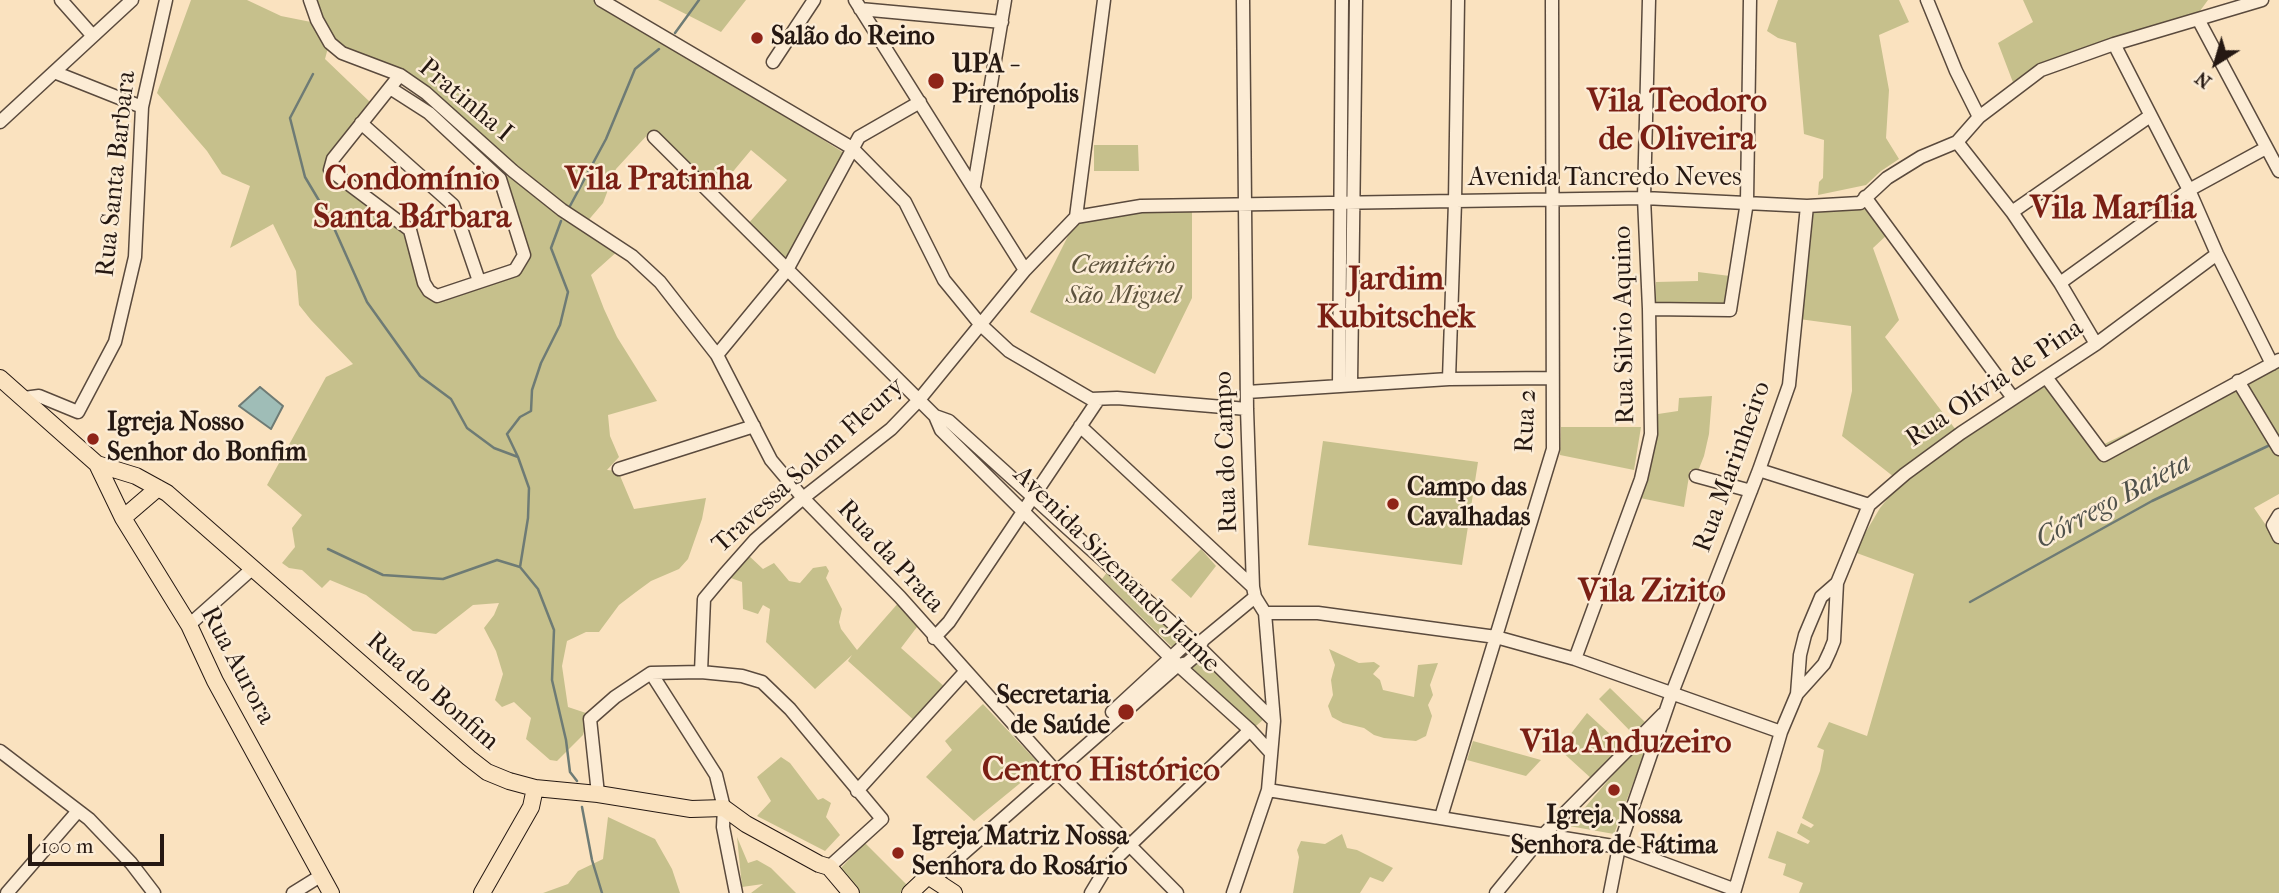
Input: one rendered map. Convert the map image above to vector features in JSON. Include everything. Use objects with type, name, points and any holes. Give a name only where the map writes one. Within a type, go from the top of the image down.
[{"type":"main road","points":[[0,378],[97,464]]},
{"type":"main road","name":"Rua do Bonfim","points":[[97,464],[136,476],[167,493],[487,772],[535,788],[598,794],[691,809],[724,807]]},
{"type":"main road","name":"Rua Aurora","points":[[97,464],[123,518],[189,625],[215,681],[331,893]]},
{"type":"main road","points":[[123,518],[158,488]]},
{"type":"main road","points":[[482,893],[530,807],[535,788]]},
{"type":"main road","points":[[724,807],[746,824],[829,867],[851,893]]},
{"type":"main road","points":[[910,893],[931,878]]},
{"type":"main road","points":[[919,893],[931,878]]},
{"type":"main road","points":[[931,878],[954,893]]},
{"type":"street","points":[[61,0],[92,35]]},
{"type":"street","points":[[0,122],[132,0]]},
{"type":"street","name":"Rua Santa Barbara","points":[[24,398],[39,396],[78,412],[115,342],[135,257],[142,107],[166,0]]},
{"type":"street","name":"Pratinha I","points":[[310,0],[330,43],[342,52],[400,75],[426,93],[513,171],[562,210],[632,256],[660,282],[717,355]]},
{"type":"street","points":[[601,0],[852,148],[905,202],[944,280],[980,324],[1009,351],[1091,399],[1117,398],[1247,409]]},
{"type":"street","points":[[773,62],[814,0]]},
{"type":"street","points":[[974,186],[1005,0]]},
{"type":"street","points":[[1076,217],[1104,0]]},
{"type":"street","name":"Rua do Campo","points":[[1243,0],[1247,409],[1254,592]]},
{"type":"street","points":[[1342,0],[1347,204]]},
{"type":"street","points":[[1345,385],[1347,204],[1356,0]]},
{"type":"street","points":[[1449,379],[1458,0]]},
{"type":"street","name":"Rua 2","points":[[1441,817],[1553,449],[1552,0]]},
{"type":"street","name":"Rua Silvio Aquino","points":[[1575,659],[1641,479],[1651,434],[1650,309],[1644,198],[1648,0]]},
{"type":"street","points":[[1650,309],[1730,310],[1746,202],[1751,0]]},
{"type":"street","points":[[1927,0],[1956,71],[1979,117]]},
{"type":"street","points":[[2013,398],[1865,197],[1887,178],[1921,157],[1957,142],[1979,117],[2041,70],[2114,44],[2262,0]]},
{"type":"street","points":[[857,4],[1002,22]]},
{"type":"street","points":[[857,4],[1026,270]]},
{"type":"street","points":[[2198,19],[2279,171]]},
{"type":"street","points":[[2046,377],[2104,455],[2276,362],[2217,254],[2189,190],[2114,44]]},
{"type":"street","points":[[54,72],[142,107]]},
{"type":"street","points":[[390,88],[429,113],[500,179],[524,255],[515,270],[437,296],[429,291],[424,283],[410,230],[330,170],[333,159],[400,75]]},
{"type":"street","points":[[717,355],[787,270],[859,137],[920,102]]},
{"type":"street","points":[[2012,212],[2150,116]]},
{"type":"street","points":[[361,123],[453,205],[479,282]]},
{"type":"street","name":"Avenida Sizenando Jaime","points":[[654,137],[918,401],[935,416],[949,421],[1108,567],[1197,643],[1274,720]]},
{"type":"street","points":[[1957,142],[2012,212],[2060,283],[2096,344]]},
{"type":"street","points":[[2060,283],[2189,190],[2266,148]]},
{"type":"street","name":"Avenida Tancredo Neves","points":[[1076,217],[1141,206],[1644,198],[1807,206],[1860,203],[1865,197]]},
{"type":"street","name":"Rua Marinheiro","points":[[1609,893],[1619,847],[1672,693],[1759,470],[1789,385],[1807,206]]},
{"type":"street","name":"Travessa Solom Fleury","points":[[701,672],[704,599],[749,546],[803,498],[891,429],[918,401],[1026,270],[1076,217]]},
{"type":"street","name":"Rua Olívia de Pina","points":[[1797,694],[1824,664],[1834,641],[1837,583],[1869,505],[1905,474],[1961,433],[2096,344],[2217,254]]},
{"type":"street","name":"Rua da Prata","points":[[717,355],[771,460],[803,498],[900,597],[1053,769],[1177,893]]},
{"type":"street","points":[[1247,392],[1449,379],[1552,378]]},
{"type":"street","points":[[2238,381],[2279,449]]},
{"type":"street","points":[[934,638],[949,622],[1098,400]]},
{"type":"street","name":"Avenida Sizenando Jaime","points":[[935,416],[940,430],[1271,753]]},
{"type":"street","points":[[619,469],[754,426]]},
{"type":"street","points":[[1080,426],[1254,592],[1265,613],[1274,720],[1268,790],[1233,893]]},
{"type":"street","points":[[1759,470],[1869,505]]},
{"type":"street","points":[[1696,476],[1751,491]]},
{"type":"street","points":[[2279,515],[2273,525],[2279,537]]},
{"type":"street","points":[[1096,582],[1108,567]]},
{"type":"street","points":[[189,625],[253,568]]},
{"type":"street","name":"Rua Olívia de Pina","points":[[1734,891],[1781,732],[1797,694],[1800,655],[1805,635],[1821,597],[1837,583]]},
{"type":"street","points":[[931,878],[1175,662],[1187,663],[1194,657],[1197,643],[1254,592]]},
{"type":"street","points":[[1265,613],[1318,613],[1496,636],[1575,659],[1781,732]]},
{"type":"street","points":[[598,794],[590,719],[615,697],[651,673],[701,672],[742,676],[762,682],[790,709],[882,819],[829,867]]},
{"type":"street","points":[[857,791],[965,672]]},
{"type":"street","points":[[651,673],[716,775],[724,807],[723,827],[736,893]]},
{"type":"street","points":[[1496,893],[1545,833],[1666,711]]},
{"type":"street","points":[[1091,893],[1106,868],[1250,730]]},
{"type":"street","points":[[0,751],[89,819],[131,863],[154,893]]},
{"type":"street","points":[[1268,790],[1619,847],[1734,891]]},
{"type":"street","points":[[7,893],[78,811]]},
{"type":"street","points":[[293,893],[322,875]]},
{"type":"green space","points":[[191,0],[247,0],[281,16],[316,23],[312,0],[597,0],[844,153],[785,265],[747,225],[787,180],[751,150],[715,193],[650,132],[616,169],[603,203],[586,223],[620,249],[591,275],[617,337],[657,401],[608,415],[610,436],[619,457],[607,470],[618,471],[634,509],[706,498],[702,519],[688,559],[679,569],[651,581],[619,605],[599,632],[586,632],[567,641],[562,666],[568,707],[589,714],[583,735],[557,761],[550,760],[526,739],[531,718],[514,702],[502,707],[495,700],[503,674],[496,651],[484,628],[499,603],[473,605],[436,634],[413,631],[366,595],[330,580],[322,588],[302,570],[289,568],[282,563],[295,547],[292,528],[302,515],[267,485],[326,377],[353,364],[299,305],[296,271],[273,224],[230,248],[250,186],[222,174],[207,151],[157,93]],"holes":[[[329,44],[426,93],[514,170],[505,179],[525,255],[516,272],[435,297],[407,230],[325,168],[371,103],[325,59]]]},
{"type":"green space","points":[[658,0],[746,0],[721,32]]},
{"type":"green space","points":[[1778,0],[1899,0],[1909,22],[1879,35],[1889,90],[1886,138],[1899,159],[1866,185],[1818,195],[1819,182],[1823,178],[1824,140],[1804,134],[1796,43],[1778,38],[1767,31]]},
{"type":"green space","points":[[2023,0],[2208,0],[2197,15],[2014,85],[1998,43],[2033,22]]},
{"type":"green space","points":[[1094,145],[1138,145],[1139,171],[1094,171]]},
{"type":"green space","points":[[1867,204],[1888,234],[1873,248],[1899,320],[1885,337],[1956,430],[1894,477],[1842,436],[1852,391],[1851,326],[1799,319],[1810,210]]},
{"type":"green space","name":"Cemitério São Miguel","points":[[1141,209],[1192,209],[1192,298],[1155,374],[1030,312],[1076,220]]},
{"type":"green space","points":[[1698,272],[1730,276],[1727,307],[1655,304],[1656,282],[1698,281]]},
{"type":"green space","points":[[2279,360],[2279,494],[2254,508],[2279,544],[2279,893],[1799,893],[1803,883],[1783,875],[1786,864],[1768,858],[1777,831],[1808,844],[1810,841],[1797,833],[1801,823],[1811,828],[1814,825],[1802,818],[1820,771],[1824,750],[1817,747],[1829,722],[1867,736],[1914,574],[1854,552],[1880,508],[1906,476],[2048,379],[2096,448]]},
{"type":"green space","points":[[1712,396],[1704,456],[1698,471],[1690,470],[1684,507],[1640,498],[1655,446],[1658,414],[1678,411],[1679,398]]},
{"type":"green space","points":[[1561,427],[1641,427],[1634,470],[1560,455]]},
{"type":"green space","name":"Campo das Cavalhadas","points":[[1323,441],[1478,462],[1462,565],[1308,545]]},
{"type":"green space","points":[[1201,549],[1216,566],[1191,598],[1171,580]]},
{"type":"green space","points":[[747,554],[763,569],[774,563],[789,581],[800,583],[813,568],[826,566],[829,571],[826,578],[842,609],[839,622],[841,629],[857,650],[900,601],[920,623],[901,648],[946,688],[916,722],[848,661],[852,655],[815,689],[766,642],[770,609],[763,605],[758,614],[743,609],[742,582],[728,577]]},
{"type":"green space","points":[[1108,571],[1183,640],[1174,649],[1102,579]]},
{"type":"green space","points":[[1329,649],[1359,663],[1374,662],[1380,666],[1373,674],[1380,680],[1383,690],[1414,697],[1418,665],[1438,663],[1430,685],[1433,695],[1428,705],[1432,716],[1426,736],[1416,741],[1384,738],[1332,717],[1328,706],[1333,695],[1331,680],[1335,665]]},
{"type":"green space","points":[[1201,655],[1265,718],[1256,726],[1191,667]]},
{"type":"green space","points":[[1610,688],[1646,723],[1634,735],[1599,699]]},
{"type":"green space","points":[[983,704],[1041,766],[974,821],[926,777],[952,750],[945,741]]},
{"type":"green space","points":[[1587,713],[1624,747],[1593,780],[1559,749]]},
{"type":"green space","points":[[1654,727],[1614,834],[1569,826]]},
{"type":"green space","points":[[1473,741],[1541,760],[1526,776],[1467,760]]},
{"type":"green space","points":[[781,757],[790,763],[818,800],[823,798],[831,803],[826,817],[840,835],[825,851],[757,816],[771,801],[757,777]]},
{"type":"green space","points":[[608,817],[655,839],[672,869],[680,893],[543,893],[568,884],[578,871],[603,859]]},
{"type":"green space","points":[[1342,834],[1347,848],[1357,850],[1393,868],[1383,882],[1370,877],[1360,893],[1293,893],[1299,857],[1297,850],[1301,841],[1325,844]]},
{"type":"green space","points":[[737,837],[748,863],[757,860],[771,868],[796,893],[751,893],[763,884],[742,887]]},
{"type":"green space","points":[[865,843],[908,886],[900,893],[860,893],[839,870]]},
{"type":"water","points":[[260,387],[283,406],[271,429],[239,406]]},
{"type":"waterway","points":[[675,33],[699,0]]},
{"type":"waterway","points":[[570,206],[606,139],[635,69],[659,49]]},
{"type":"waterway","points":[[313,74],[290,118],[305,177],[330,219],[367,302],[420,376],[451,399],[467,428],[494,448],[518,457]]},
{"type":"waterway","points":[[561,221],[551,248],[568,292],[560,325],[541,363],[532,390],[531,411],[520,417],[507,434],[529,488],[528,518],[520,567],[538,589],[554,630],[552,680],[566,740],[570,772],[577,781]]},
{"type":"waterway","name":"Córrego Baieta","points":[[1970,602],[2152,501],[2270,445]]},
{"type":"waterway","points":[[328,549],[383,575],[443,579],[497,560],[520,567]]},
{"type":"waterway","points":[[582,807],[592,860],[602,893]]},
{"type":"place","name":"Salão do Reino","points":[[757,38]]},
{"type":"place","name":"UPA - Pirenópolis","points":[[936,81]]},
{"type":"place","name":"Igreja Nosso Senhor do Bonfim","points":[[93,439]]},
{"type":"place","name":"Campo das Cavalhadas","points":[[1393,504]]},
{"type":"place","name":"Secretaria de Saúde","points":[[1126,712]]},
{"type":"place","name":"Igreja Nossa Senhora de Fátima","points":[[1614,790]]},
{"type":"place","name":"Igreja Matriz Nossa Senhora do Rosário","points":[[898,853]]},
{"type":"district","name":"Vila Teodoro de Oliveira","points":[[1677,122]]},
{"type":"district","name":"Vila Pratinha","points":[[658,181]]},
{"type":"district","name":"Condomínio Santa Bárbara","points":[[412,200]]},
{"type":"district","name":"Vila Marília","points":[[2113,210]]},
{"type":"district","name":"Jardim Kubitschek","points":[[1396,300]]},
{"type":"district","name":"Vila Zizito","points":[[1652,593]]},
{"type":"district","name":"Vila Anduzeiro","points":[[1626,744]]},
{"type":"district","name":"Centro Histórico","points":[[1101,772]]}]
